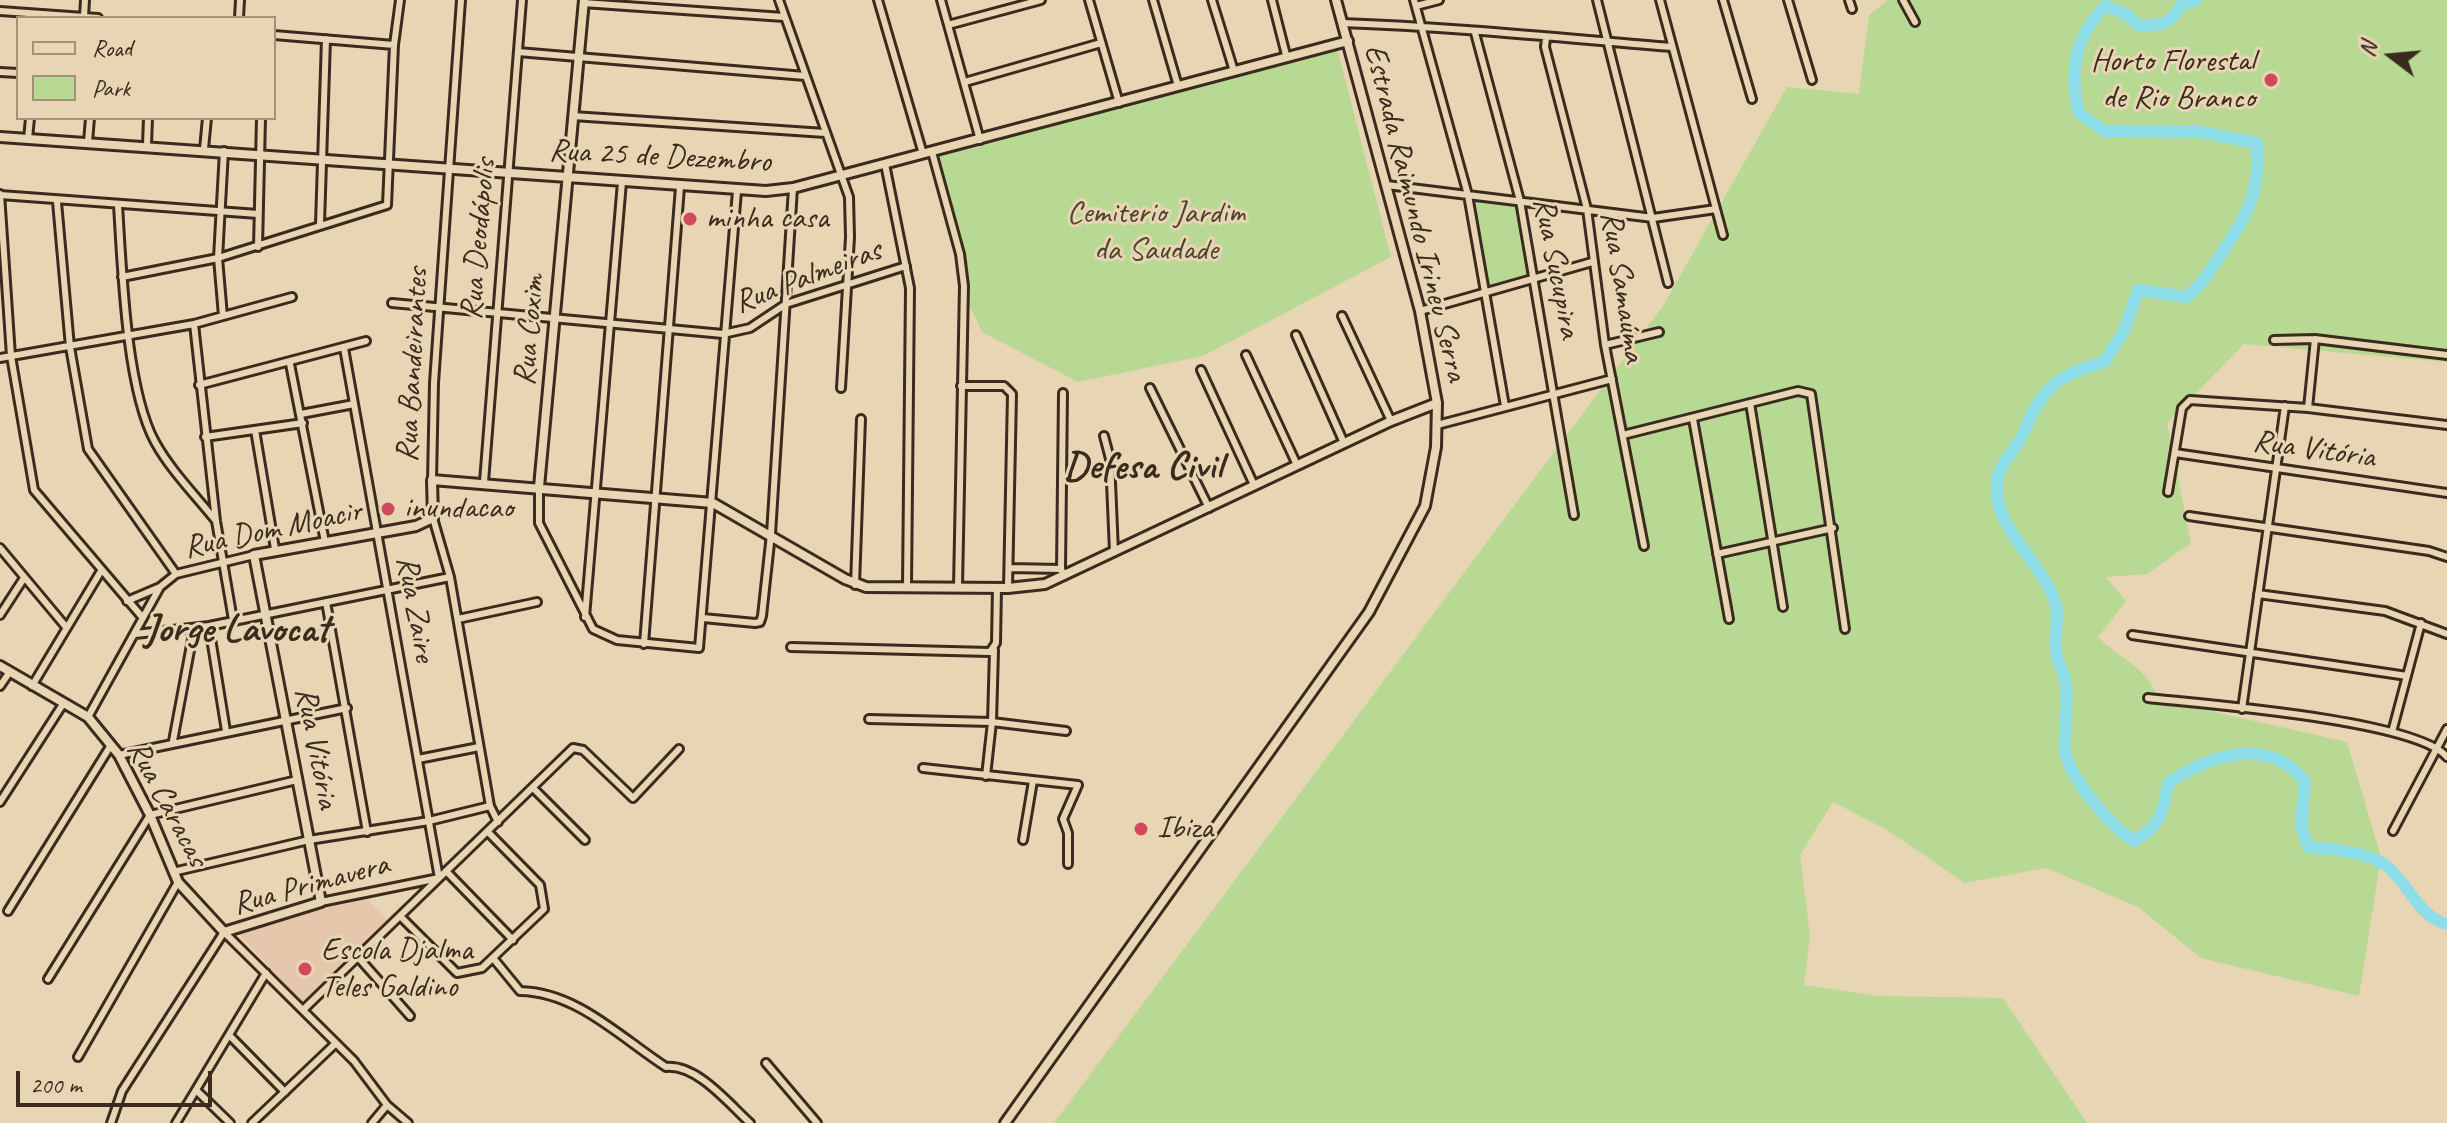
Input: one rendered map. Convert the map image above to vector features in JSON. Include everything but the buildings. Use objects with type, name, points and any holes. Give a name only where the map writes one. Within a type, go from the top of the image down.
[{"type":"street","points":[[122,277],[218,258],[387,205],[394,45],[400,0]]},
{"type":"street","name":"Rua Bandeirantes","points":[[461,0],[433,399],[433,518],[450,577],[490,806],[498,822]]},
{"type":"street","name":"Rua Deodápolis","points":[[484,482],[522,0]]},
{"type":"street","points":[[779,0],[842,173],[850,214],[841,388]]},
{"type":"street","points":[[878,0],[962,268],[958,587]]},
{"type":"street","points":[[941,0],[980,140]]},
{"type":"street","points":[[948,25],[1041,0]]},
{"type":"street","points":[[1089,0],[1119,103]]},
{"type":"street","points":[[1153,0],[1178,86]]},
{"type":"street","points":[[1212,0],[1234,71]]},
{"type":"street","points":[[1272,0],[1286,55]]},
{"type":"street","name":"Estrada Raimundo Irineu Serra","points":[[1005,1123],[1369,612],[1425,506],[1433,478],[1437,403],[1420,311],[1336,0]]},
{"type":"street","points":[[1439,0],[1415,3],[1468,195],[1505,406]]},
{"type":"street","points":[[1597,0],[1668,283]]},
{"type":"street","points":[[1660,0],[1723,235]]},
{"type":"street","points":[[1723,0],[1752,99]]},
{"type":"street","points":[[1788,0],[1812,80]]},
{"type":"street","points":[[1849,0],[1852,9]]},
{"type":"street","points":[[1903,0],[1915,22]]},
{"type":"street","points":[[584,1],[784,17]]},
{"type":"street","name":"Rua Coxim","points":[[539,487],[584,1]]},
{"type":"street","points":[[0,11],[38,16]]},
{"type":"street","points":[[1342,23],[1421,26],[1475,33],[1518,33],[1546,38],[1672,47]]},
{"type":"street","name":"Rua Sucupira","points":[[1475,33],[1520,201],[1574,515]]},
{"type":"street","points":[[276,35],[394,45]]},
{"type":"street","name":"Rua Samaúma","points":[[1546,38],[1545,47],[1587,209],[1605,345],[1644,546]]},
{"type":"street","points":[[320,224],[326,39]]},
{"type":"street","name":"Rua 25 de Dezembro","points":[[0,137],[509,171],[737,191],[793,188],[1348,41]]},
{"type":"street","points":[[965,82],[1101,43]]},
{"type":"street","points":[[518,52],[805,76]]},
{"type":"street","points":[[573,116],[825,133]]},
{"type":"street","points":[[28,139],[30,120]]},
{"type":"street","points":[[88,142],[90,120]]},
{"type":"street","points":[[147,145],[148,120]]},
{"type":"street","points":[[204,149],[207,120]]},
{"type":"street","points":[[258,247],[261,120]]},
{"type":"street","points":[[223,316],[218,258],[224,151]]},
{"type":"street","points":[[885,164],[910,288],[907,587]]},
{"type":"street","points":[[585,617],[622,182]]},
{"type":"street","points":[[1387,185],[1653,218],[1716,209]]},
{"type":"street","points":[[644,644],[680,187]]},
{"type":"street","points":[[703,618],[760,622],[771,534],[793,188]]},
{"type":"street","points":[[539,487],[539,523],[585,617],[603,635],[644,644],[699,648],[737,191]]},
{"type":"street","points":[[143,618],[34,490],[11,356],[1,248],[0,195],[57,202],[258,214]]},
{"type":"street","points":[[57,202],[70,347],[88,449],[176,574]]},
{"type":"street","points":[[118,205],[122,277],[142,413],[165,458],[216,521]]},
{"type":"street","points":[[1420,311],[1592,262]]},
{"type":"street","name":"Rua Palmeiras","points":[[392,303],[723,334],[750,328],[786,304],[906,266]]},
{"type":"street","points":[[0,358],[194,324],[292,297]]},
{"type":"street","points":[[1342,316],[1391,421]]},
{"type":"street","points":[[194,324],[216,521],[233,620]]},
{"type":"street","points":[[1605,345],[1659,332]]},
{"type":"street","points":[[1296,335],[1344,443]]},
{"type":"street","points":[[2308,408],[2315,339]]},
{"type":"street","points":[[2274,340],[2315,339],[2447,355]]},
{"type":"street","points":[[199,385],[290,364],[366,341]]},
{"type":"street","name":"Rua Zaire","points":[[344,348],[439,878]]},
{"type":"street","points":[[1246,355],[1297,465]]},
{"type":"street","points":[[290,364],[325,542]]},
{"type":"street","points":[[1201,370],[1254,485]]},
{"type":"street","points":[[1437,425],[1554,391],[1612,379]]},
{"type":"street","points":[[961,386],[1010,389],[1008,588]]},
{"type":"street","points":[[1150,388],[1209,508]]},
{"type":"street","points":[[1623,435],[1750,403],[1807,391],[1811,394],[1833,528],[1845,629]]},
{"type":"street","points":[[1062,573],[1063,393]]},
{"type":"street","points":[[2168,492],[2182,408],[2196,399],[2308,408],[2447,425]]},
{"type":"street","points":[[432,480],[655,495],[713,503],[855,585],[1035,586],[1209,508],[1391,421],[1437,403]]},
{"type":"street","points":[[1750,403],[1783,607]]},
{"type":"street","points":[[301,414],[354,404]]},
{"type":"street","points":[[2242,709],[2285,406]]},
{"type":"street","points":[[855,585],[861,419]]},
{"type":"street","points":[[1693,419],[1729,619]]},
{"type":"street","points":[[205,437],[303,423]]},
{"type":"street","points":[[255,430],[275,549]]},
{"type":"street","points":[[1104,436],[1110,459],[1114,552]]},
{"type":"street","name":"Rua Vitória","points":[[2175,453],[2447,493]]},
{"type":"street","points":[[2189,516],[2429,551],[2447,557]]},
{"type":"street","name":"Rua Dom Moacir","points":[[127,601],[160,587],[176,574],[275,549],[416,526],[433,518]]},
{"type":"street","points":[[1717,554],[1833,528]]},
{"type":"street","points":[[0,548],[66,627]]},
{"type":"street","name":"Rua Vitória","points":[[254,555],[321,902]]},
{"type":"street","points":[[1010,568],[1062,573]]},
{"type":"street","points":[[32,686],[101,571]]},
{"type":"street","points":[[135,634],[194,629],[450,577]]},
{"type":"street","points":[[0,615],[24,578]]},
{"type":"street","points":[[88,717],[160,587]]},
{"type":"street","points":[[986,776],[992,722],[997,588]]},
{"type":"street","points":[[2258,594],[2385,611],[2447,634]]},
{"type":"street","points":[[326,602],[367,832]]},
{"type":"street","points":[[458,619],[537,602]]},
{"type":"street","points":[[2392,732],[2421,623]]},
{"type":"street","points":[[209,626],[226,731]]},
{"type":"street","points":[[173,741],[194,629]]},
{"type":"street","points":[[2132,635],[2407,676]]},
{"type":"street","points":[[791,647],[994,650]]},
{"type":"street","name":"Rua Caracas","points":[[0,666],[88,717],[119,755],[150,815],[178,882],[224,932],[304,1009],[387,1105],[408,1123]]},
{"type":"street","points":[[0,686],[9,673]]},
{"type":"street","points":[[2148,698],[2392,732],[2438,747],[2447,757]]},
{"type":"street","points":[[0,802],[63,704]]},
{"type":"street","points":[[119,755],[173,741],[347,708]]},
{"type":"street","points":[[869,719],[992,722],[1066,731]]},
{"type":"street","points":[[2393,831],[2447,729]]},
{"type":"street","points":[[8,911],[111,745]]},
{"type":"street","points":[[418,759],[479,747]]},
{"type":"street","points":[[304,1009],[573,748],[583,750],[633,798],[679,749]]},
{"type":"street","points":[[923,768],[1078,785],[1063,819],[1068,833],[1068,864]]},
{"type":"street","points":[[48,979],[150,815],[297,780]]},
{"type":"street","points":[[1023,840],[1033,781]]},
{"type":"street","points":[[533,788],[585,840]]},
{"type":"street","points":[[173,872],[309,840],[429,821],[490,806]]},
{"type":"street","points":[[400,916],[457,973],[482,968],[543,912],[544,901],[537,882],[488,832]]},
{"type":"street","points":[[446,871],[513,940]]},
{"type":"street","name":"Rua Primavera","points":[[111,1123],[122,1091],[224,932],[321,902],[439,878]]},
{"type":"street","points":[[78,1057],[178,882]]},
{"type":"street","points":[[358,957],[410,1016]]},
{"type":"street","points":[[493,958],[520,991],[538,992],[602,1020],[666,1067],[674,1066],[701,1078],[750,1123]]},
{"type":"street","points":[[176,1123],[266,973]]},
{"type":"street","points":[[229,1035],[285,1092]]},
{"type":"street","points":[[252,1123],[336,1043]]},
{"type":"street","points":[[766,1063],[817,1123]]},
{"type":"street","points":[[196,1090],[230,1123]]},
{"type":"street","points":[[372,1123],[387,1105]]},
{"type":"shaded area","name":"Escola Djalma Teles Galdino","points":[[365,896],[388,922],[303,1004],[240,935],[240,927]]},
{"type":"green space","points":[[1888,0],[2447,0],[2447,362],[2244,344],[2167,423],[2191,543],[2147,574],[2106,577],[2126,601],[2098,637],[2148,679],[2158,699],[2347,742],[2381,857],[2359,996],[2201,958],[2138,907],[2046,868],[1965,883],[1889,831],[1833,802],[1800,855],[1810,936],[1804,985],[1878,996],[2003,998],[2087,1123],[1054,1123],[1663,306],[1787,87],[1859,94],[1869,15]]},
{"type":"green space","name":"Cemiterio Jardim da Saudade","points":[[1337,48],[1391,257],[1203,356],[1078,382],[982,332],[968,302],[967,263],[939,154]]},
{"type":"green space","points":[[1472,200],[1517,205],[1529,275],[1487,286]]},
{"type":"waterway","points":[[2196,0],[2181,5],[2173,17],[2164,23],[2147,26],[2140,26],[2124,13],[2105,6],[2086,31],[2077,56],[2074,83],[2079,113],[2104,131],[2200,132],[2257,143],[2256,176],[2250,202],[2222,253],[2202,282],[2187,297],[2138,290],[2124,331],[2104,362],[2073,373],[2052,386],[2037,405],[1998,476],[1997,495],[2001,512],[2051,591],[2056,607],[2056,650],[2067,693],[2065,751],[2083,788],[2114,825],[2134,841],[2155,824],[2165,802],[2168,783],[2184,773],[2202,764],[2239,754],[2275,758],[2291,767],[2305,782],[2301,825],[2308,847],[2350,852],[2380,862],[2395,874],[2429,915],[2447,924]]},
{"type":"place","name":"Horto Florestal de Rio Branco","points":[[2271,80]]},
{"type":"place","name":"minha casa","points":[[690,219]]},
{"type":"place","name":"inundacao","points":[[388,509]]},
{"type":"place","name":"Ibiza","points":[[1141,829]]},
{"type":"place","name":"Escola Djalma Teles Galdino","points":[[305,969]]},
{"type":"district","name":"Defesa Civil","points":[[1143,468]]},
{"type":"district","name":"Jorge Lavocat","points":[[237,631]]}]
